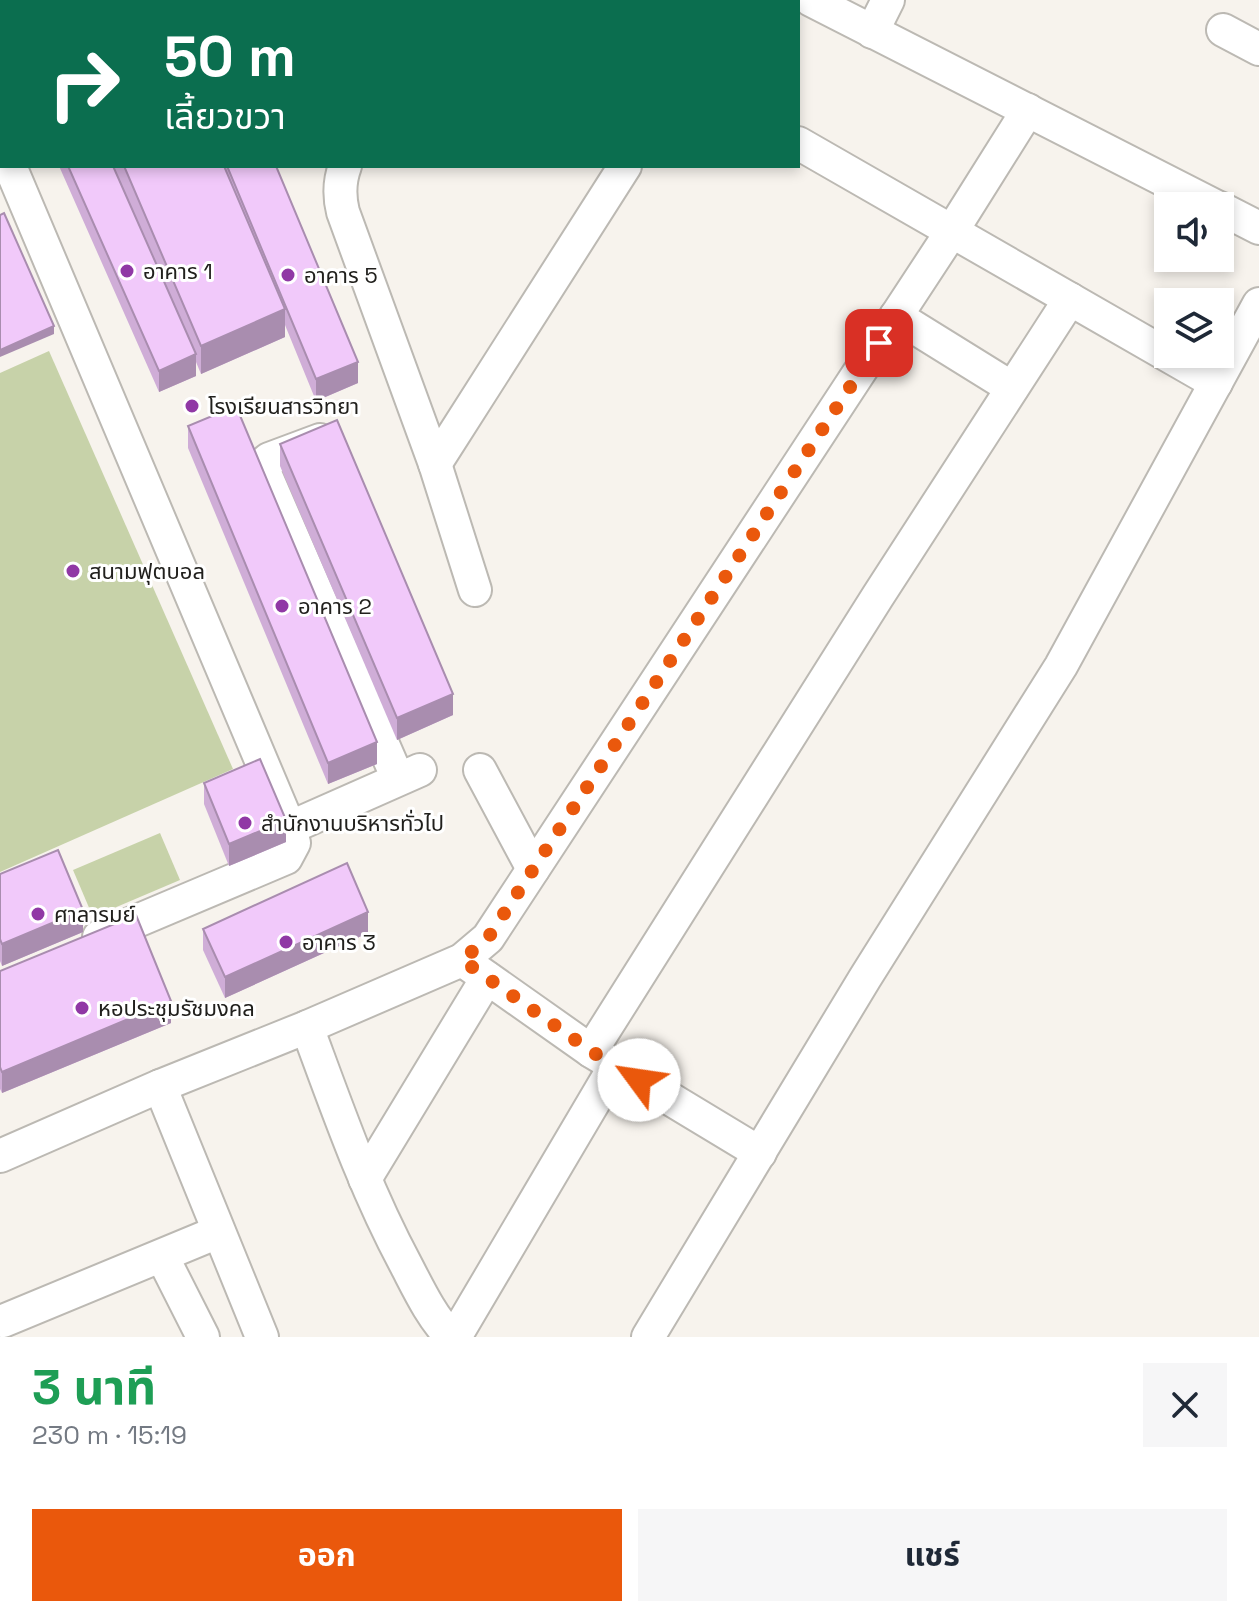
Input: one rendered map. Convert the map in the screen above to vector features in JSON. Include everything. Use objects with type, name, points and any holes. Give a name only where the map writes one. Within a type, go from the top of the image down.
[{"type":"lane","points":[[811,0],[1189,192]]},
{"type":"lane","points":[[872,32],[888,0]]},
{"type":"lane","points":[[1223,30],[1259,49]]},
{"type":"lane","points":[[365,1179],[475,969],[488,938],[952,231],[1028,110]]},
{"type":"lane","points":[[800,144],[1216,383]]},
{"type":"lane","points":[[11,168],[294,843],[286,858],[71,949]]},
{"type":"lane","points":[[344,168],[340,189],[343,212],[435,464],[475,590]]},
{"type":"lane","points":[[435,464],[624,168]]},
{"type":"lane","points":[[1234,215],[1259,228]]},
{"type":"lane","points":[[444,1333],[869,609],[1070,299]]},
{"type":"lane","points":[[648,1337],[865,978],[1061,666],[1259,304]]},
{"type":"lane","points":[[896,316],[1012,388]]},
{"type":"lane","points":[[289,828],[409,774],[263,469],[263,464],[269,459],[321,440]]},
{"type":"lane","points":[[480,770],[533,869]]},
{"type":"lane","points":[[475,969],[603,1059],[760,1153]]},
{"type":"lane","points":[[0,1156],[160,1086],[307,1027],[475,969]]},
{"type":"lane","points":[[307,1027],[381,1219],[444,1333]]},
{"type":"lane","points":[[160,1086],[262,1337]]},
{"type":"lane","points":[[4,1324],[218,1232]]},
{"type":"lane","points":[[162,1256],[203,1337]]},
{"type":"green space","name":"สนามฟุตบอล","points":[[49,351],[233,769],[0,872],[0,373]]},
{"type":"green space","points":[[160,833],[180,880],[93,917],[73,870]]},
{"type":"building","name":"อาคาร 1","points":[[69,168],[114,168],[196,354],[159,371]]},
{"type":"building","points":[[125,168],[225,168],[285,309],[201,346]]},
{"type":"building","name":"อาคาร 5","points":[[228,168],[277,168],[358,362],[316,379]]},
{"type":"building","points":[[4,213],[54,326],[0,350],[0,215]]},
{"type":"building","name":"อาคาร 2","points":[[236,406],[377,742],[328,763],[188,426]]},
{"type":"building","points":[[337,420],[453,694],[397,718],[280,444]]},
{"type":"building","name":"สำนักงานบริหารทั่วไป","points":[[260,759],[286,820],[229,844],[204,783]]},
{"type":"building","name":"ศาลารมย์","points":[[58,850],[83,910],[2,944],[0,874]]},
{"type":"building","points":[[347,863],[368,912],[225,977],[203,929]]},
{"type":"building","name":"หอประชุมรัชมงคล","points":[[136,915],[171,1001],[2,1072],[0,971]]},
{"type":"place","name":"อาคาร 1","points":[[127,271]]},
{"type":"place","name":"อาคาร 5","points":[[288,275]]},
{"type":"place","name":"โรงเรียนสารวิทยา","points":[[192,406]]},
{"type":"place","name":"สนามฟุตบอล","points":[[73,571]]},
{"type":"place","name":"อาคาร 2","points":[[282,606]]},
{"type":"place","name":"สำนักงานบริหารทั่วไป","points":[[245,823]]},
{"type":"place","name":"ศาลารมย์","points":[[38,914]]},
{"type":"place","name":"อาคาร 3","points":[[286,942]]},
{"type":"place","name":"หอประชุมรัชมงคล","points":[[82,1008]]},
{"type":"route","points":[[639,1080],[591,1051],[462,960],[488,938],[879,343]]}]
